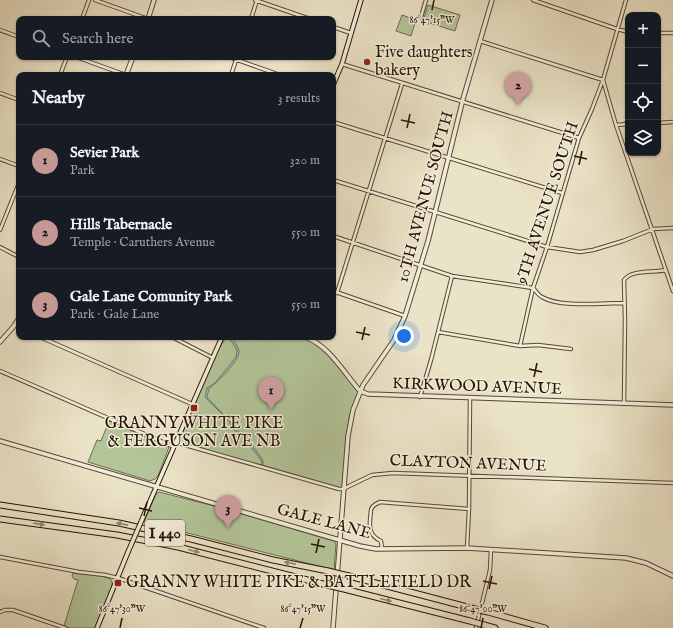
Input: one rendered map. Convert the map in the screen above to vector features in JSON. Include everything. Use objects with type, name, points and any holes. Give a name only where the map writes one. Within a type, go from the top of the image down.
[{"type":"highway","name":"I 440","points":[[0,505],[119,523],[191,539],[273,560],[348,576],[545,628]]},
{"type":"highway","name":"I 440","points":[[0,519],[117,535],[178,547],[495,628]]},
{"type":"street","points":[[83,16],[89,0]]},
{"type":"street","points":[[95,0],[140,16]]},
{"type":"street","points":[[149,16],[154,0]]},
{"type":"street","points":[[252,16],[257,0],[302,16]]},
{"type":"street","points":[[336,78],[342,64],[361,0]]},
{"type":"street","points":[[421,18],[426,0]]},
{"type":"street","name":"10TH AVENUE SOUTH","points":[[332,628],[350,419],[362,385],[394,340],[406,316],[492,0]]},
{"type":"street","points":[[533,0],[625,31]]},
{"type":"street","name":"9TH AVENUE SOUTH","points":[[520,346],[533,288],[547,247],[562,193],[579,138],[592,109],[602,80],[626,0]]},
{"type":"street","points":[[336,28],[350,33]]},
{"type":"street","points":[[0,30],[16,36]]},
{"type":"street","points":[[661,33],[673,33]]},
{"type":"street","points":[[480,41],[602,80],[673,291]]},
{"type":"street","points":[[61,72],[66,60]]},
{"type":"street","points":[[84,60],[118,72]]},
{"type":"street","points":[[127,72],[132,60]]},
{"type":"street","points":[[232,72],[236,60]]},
{"type":"street","points":[[242,60],[272,72]]},
{"type":"street","points":[[342,64],[402,84],[579,138]]},
{"type":"street","points":[[402,84],[337,292],[406,316]]},
{"type":"street","points":[[0,93],[16,99]]},
{"type":"street","points":[[661,123],[673,122]]},
{"type":"street","points":[[336,123],[562,193]]},
{"type":"street","points":[[616,125],[625,124]]},
{"type":"street","points":[[0,159],[16,165]]},
{"type":"street","points":[[336,181],[547,247],[580,252],[593,250],[623,241],[652,229],[673,228]]},
{"type":"street","points":[[0,230],[16,190]]},
{"type":"street","points":[[336,237],[452,276],[533,288],[542,297],[557,302],[572,304],[624,303]]},
{"type":"street","points":[[0,247],[16,255]]},
{"type":"street","points":[[624,404],[625,320],[623,282],[628,276],[634,274],[666,270]]},
{"type":"street","points":[[420,396],[452,276]]},
{"type":"street","points":[[1,339],[16,326]]},
{"type":"street","points":[[438,332],[520,346],[538,345],[571,348]]},
{"type":"street","points":[[47,340],[192,404]]},
{"type":"street","points":[[178,340],[213,358]]},
{"type":"street","points":[[97,628],[128,552],[221,340]]},
{"type":"street","points":[[312,340],[325,349],[360,391]]},
{"type":"street","points":[[0,371],[172,446],[178,443],[343,489]]},
{"type":"street","name":"KIRKWOOD AVENUE","points":[[360,391],[368,394],[673,405]]},
{"type":"street","points":[[467,548],[469,509],[470,398]]},
{"type":"street","name":"GALE LANE","points":[[0,441],[360,546],[382,548],[467,548],[626,558],[646,563],[673,576]]},
{"type":"street","name":"CLAYTON AVENUE","points":[[343,489],[377,474],[393,473],[673,483]]},
{"type":"street","points":[[382,548],[381,541],[374,538],[370,525],[371,507],[380,502],[469,509]]},
{"type":"street","points":[[476,628],[490,570],[491,550]]},
{"type":"street","points":[[0,556],[79,572],[118,578],[264,628]]},
{"type":"street","points":[[0,612],[5,610],[13,610],[65,628]]},
{"type":"shaded area","points":[[428,5],[460,15],[455,31],[423,21]]},
{"type":"shaded area","points":[[402,15],[416,20],[411,36],[396,31]]},
{"type":"shaded area","points":[[224,340],[308,340],[317,344],[328,354],[358,392],[349,418],[342,489],[178,442],[216,354]]},
{"type":"shaded area","points":[[231,340],[233,340],[237,345],[239,351],[236,360],[227,372],[209,389],[207,397],[255,449],[263,460],[263,466],[261,460],[242,436],[233,429],[229,421],[205,397],[207,388],[215,383],[236,357],[237,350]]},
{"type":"shaded area","points":[[109,421],[169,447],[158,476],[155,479],[150,481],[88,462],[97,440],[101,441]]},
{"type":"shaded area","points":[[159,492],[218,507],[334,541],[336,544],[334,570],[144,522],[156,494]]},
{"type":"shaded area","points":[[73,573],[100,576],[111,580],[112,587],[96,628],[69,628],[64,626],[78,580],[74,579],[72,576]]},
{"type":"place","name":"Five daughters bakery","points":[[367,62]]},
{"type":"place","name":"Hills Tabernacle","points":[[518,105]]},
{"type":"place","name":"GRANNY WHITE PIKE & FERGUSON AVE NB","points":[[194,408]]},
{"type":"place","name":"Sevier Park","points":[[271,410]]},
{"type":"place","name":"Gale Lane Comunity Park","points":[[228,528]]},
{"type":"place","name":"GRANNY WHITE PIKE & BATTLEFIELD DR","points":[[118,583]]}]
